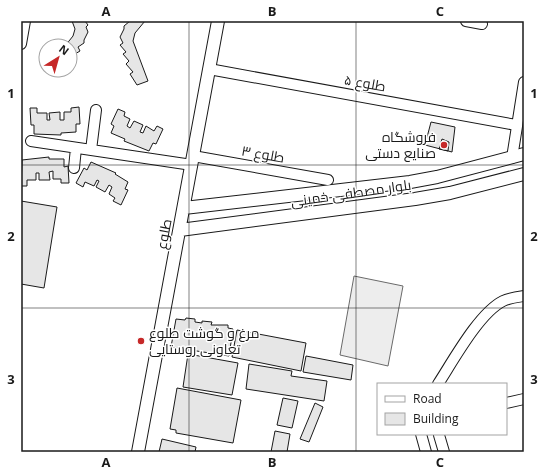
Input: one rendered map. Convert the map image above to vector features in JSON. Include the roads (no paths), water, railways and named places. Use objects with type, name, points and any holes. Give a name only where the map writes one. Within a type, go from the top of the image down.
[{"type":"street","points":[[21,44],[25,21]]},
{"type":"street","name":"طلوع","points":[[138,452],[218,21]]},
{"type":"street","points":[[466,21],[482,24]]},
{"type":"street","name":"طلوع ۵","points":[[209,69],[516,125]]},
{"type":"street","points":[[512,158],[524,82]]},
{"type":"street","points":[[91,150],[96,110]]},
{"type":"street","name":"طلوع ۳","points":[[31,141],[91,150],[192,160],[328,180]]},
{"type":"street","points":[[74,168],[76,148]]},
{"type":"street","name":"بلوار مصطفی خمینی","points":[[184,208],[410,182],[524,154]]},
{"type":"street","name":"بلوار مصطفی خمینی","points":[[180,230],[414,199],[450,193],[524,174]]},
{"type":"street","points":[[291,196],[293,215]]},
{"type":"street","points":[[439,383],[465,343],[486,315],[504,301],[524,296]]},
{"type":"street","points":[[507,403],[524,399]]},
{"type":"street","points":[[421,435],[426,452]]},
{"type":"street","points":[[439,435],[444,452]]},
{"type":"place","name":"فروشگاه صنایع دستی","points":[[444,145]]},
{"type":"place","name":"مرغ و گوشت طلوع تعاونی روستایی","points":[[141,341]]}]
